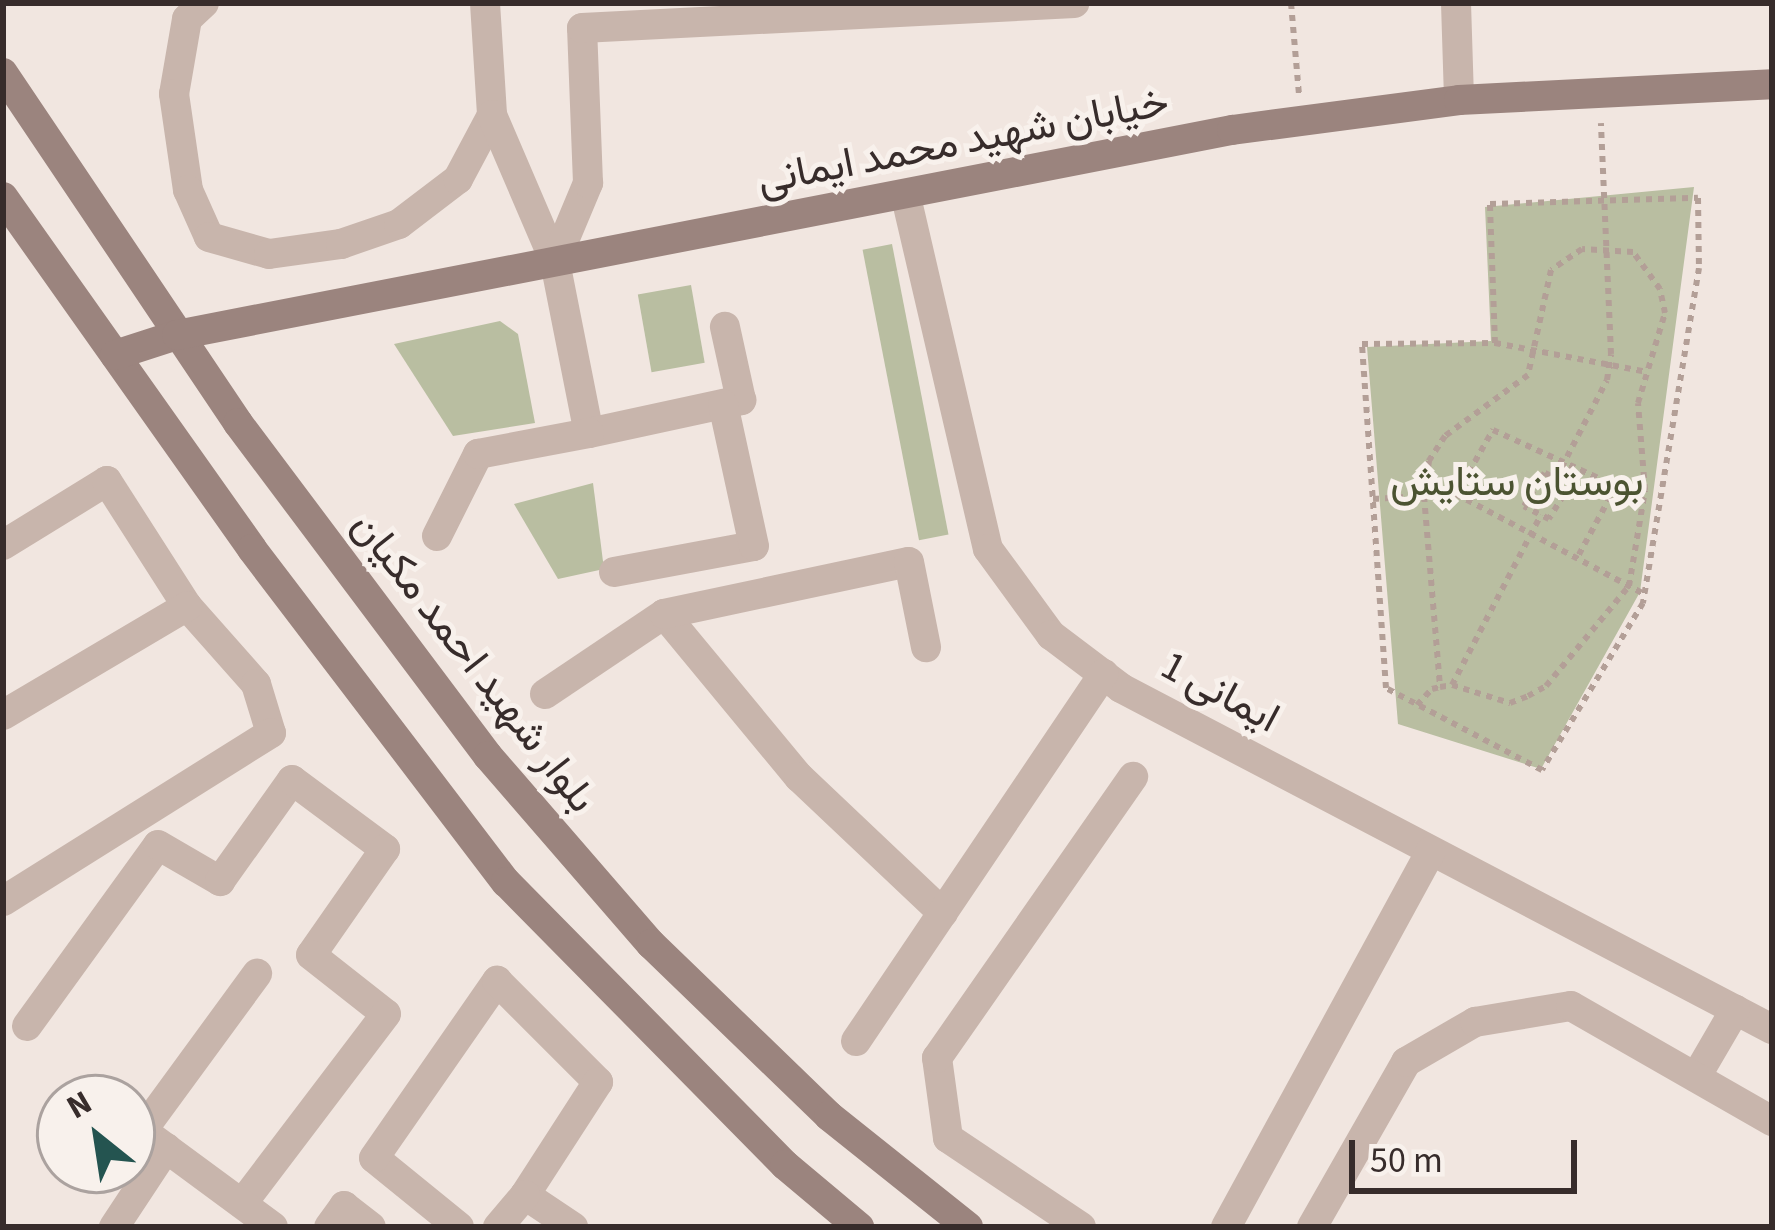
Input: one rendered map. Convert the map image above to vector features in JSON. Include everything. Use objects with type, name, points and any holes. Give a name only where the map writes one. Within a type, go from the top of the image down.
[{"type":"main road","name":"بلوار شهید احمد مکیان","points":[[3,73],[177,335],[488,756],[651,944],[829,1115],[968,1227]]},
{"type":"main road","name":"خیابان شهید محمد ایمانی","points":[[115,355],[177,335],[1301,121],[1459,100],[1772,85]]},
{"type":"main road","points":[[3,196],[115,355],[506,882],[784,1165],[859,1227]]},
{"type":"street","points":[[204,3],[187,20],[174,94],[188,190],[209,237],[269,254],[341,244],[399,224],[458,179],[492,115]]},
{"type":"street","points":[[485,3],[492,115],[555,262],[589,433]]},
{"type":"street","points":[[555,262],[588,183],[582,28],[1074,3]]},
{"type":"street","points":[[1456,3],[1459,100]]},
{"type":"street","name":"ایمانی 1","points":[[905,197],[988,549],[1051,634],[1104,674],[1772,1029]]},
{"type":"street","points":[[437,536],[478,454],[741,400],[725,327]]},
{"type":"street","points":[[614,572],[754,546],[723,404]]},
{"type":"street","points":[[3,545],[107,481],[187,606],[256,684],[272,733],[3,902]]},
{"type":"street","points":[[545,694],[664,614],[908,562],[926,647]]},
{"type":"street","points":[[3,715],[187,606]]},
{"type":"street","points":[[664,614],[799,777],[943,913]]},
{"type":"street","points":[[856,1041],[1104,674]]},
{"type":"street","points":[[1081,1227],[949,1138],[937,1058],[1133,776]]},
{"type":"street","points":[[27,1026],[158,845],[220,881],[292,781],[385,849],[311,955],[386,1014],[242,1204]]},
{"type":"street","points":[[1226,1227],[1430,851]]},
{"type":"street","points":[[156,1121],[257,974]]},
{"type":"street","points":[[459,1227],[374,1158],[497,981],[598,1082],[525,1195],[498,1227]]},
{"type":"street","points":[[1312,1227],[1406,1062],[1475,1022],[1571,1006],[1772,1121]]},
{"type":"street","points":[[1696,1078],[1735,1010]]},
{"type":"street","points":[[156,1141],[273,1227]]},
{"type":"street","points":[[114,1227],[126,1194]]},
{"type":"street","points":[[525,1195],[573,1227]]},
{"type":"street","points":[[329,1227],[344,1207],[371,1227]]},
{"type":"path","points":[[1291,3],[1301,121]]},
{"type":"path","points":[[1556,478],[1609,370],[1599,93]]},
{"type":"path","points":[[1495,344],[1490,203],[1698,198],[1699,268],[1644,594],[1542,770],[1386,688],[1362,344],[1495,344],[1609,370],[1647,372]]},
{"type":"path","points":[[1418,705],[1440,687],[1452,685],[1510,703],[1546,686],[1630,586],[1645,490],[1637,425],[1647,372],[1663,340],[1660,289],[1633,253],[1607,247],[1582,249],[1551,270],[1537,353],[1511,392],[1445,436],[1429,461],[1424,496],[1440,687]]},
{"type":"path","points":[[1456,494],[1493,430],[1616,486],[1577,558]]},
{"type":"path","points":[[1545,473],[1570,485],[1549,519],[1541,515],[1524,506],[1545,473]]},
{"type":"path","points":[[1373,499],[1456,494],[1644,594]]},
{"type":"path","points":[[1452,685],[1541,515]]},
{"type":"green space","name":"بوستان ستایش","points":[[1694,187],[1640,592],[1541,769],[1398,724],[1367,347],[1491,341],[1485,207]]},
{"type":"green space","points":[[892,244],[948,535],[919,540],[863,250]]},
{"type":"green space","points":[[691,285],[705,363],[652,372],[638,294]]},
{"type":"green space","points":[[500,321],[518,334],[535,423],[453,436],[394,344]]},
{"type":"green space","points":[[593,483],[604,569],[558,579],[514,504]]}]
